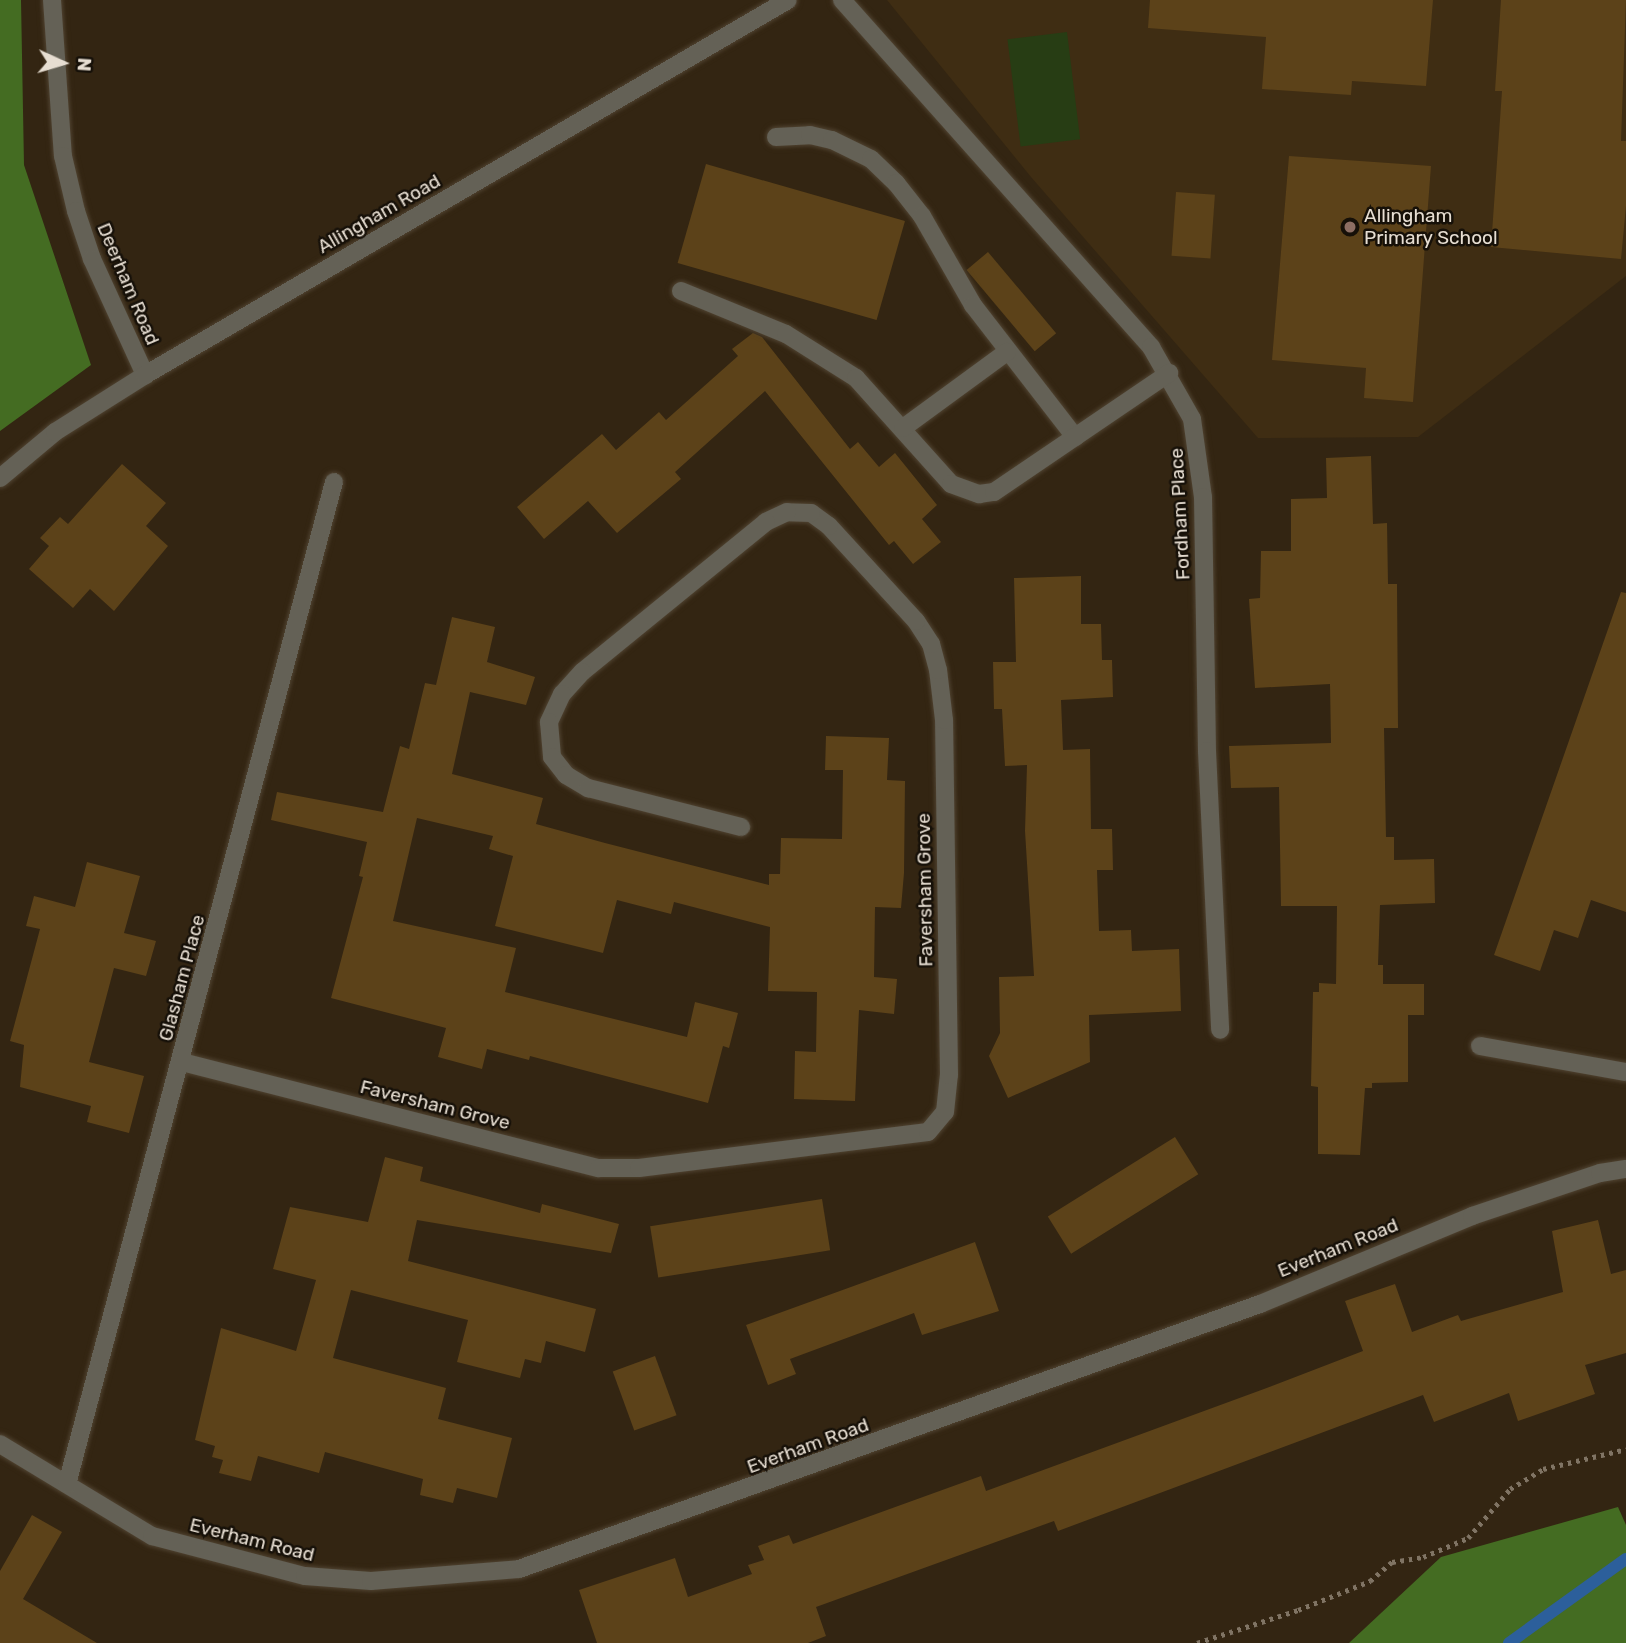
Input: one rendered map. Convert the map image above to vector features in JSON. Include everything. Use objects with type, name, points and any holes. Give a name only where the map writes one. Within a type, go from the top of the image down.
[{"type":"street","name":"Deerham Road","points":[[52,0],[63,156],[76,211],[92,259],[145,375]]},
{"type":"street","name":"Allingham Road","points":[[0,478],[55,432],[145,375],[788,0]]},
{"type":"street","name":"Fordham Place","points":[[842,0],[1169,373],[1192,419],[1199,448],[1220,1030]]},
{"type":"street","points":[[776,137],[810,135],[832,140],[871,159],[888,175],[922,216],[973,305],[1075,438]]},
{"type":"street","points":[[681,291],[786,334],[832,362],[865,386],[951,484],[979,494],[994,492],[1169,373]]},
{"type":"street","points":[[903,428],[1007,352]]},
{"type":"street","name":"Glasham Place","points":[[67,1484],[182,1062],[334,482]]},
{"type":"street","name":"Faversham Grove","points":[[182,1062],[599,1168],[639,1168],[928,1132],[945,1112],[949,1075],[944,720],[938,670],[931,644],[916,621],[829,526],[811,513],[787,513],[766,522],[582,672],[562,694],[549,722],[552,757],[566,775],[588,788],[741,827]]},
{"type":"street","points":[[1480,1046],[1626,1072]]},
{"type":"street","name":"Everham Road","points":[[0,1444],[152,1536],[305,1576],[371,1581],[519,1569],[1260,1304],[1472,1216],[1600,1173],[1626,1169]]},
{"type":"path","points":[[1197,1643],[1298,1610],[1370,1581],[1392,1562],[1423,1557],[1468,1538],[1510,1489],[1543,1469],[1626,1450]]},
{"type":"shaded area","name":"Allingham Primary School","points":[[887,0],[1626,0],[1626,276],[1418,437],[1258,438],[1031,177]]},
{"type":"green space","points":[[0,0],[21,0],[24,165],[91,365],[0,431]]},
{"type":"green space","points":[[1067,32],[1080,139],[1021,147],[1007,39]]},
{"type":"green space","points":[[1618,1507],[1626,1525],[1626,1643],[1349,1643],[1441,1557]]},
{"type":"building","points":[[1150,0],[1433,0],[1426,86],[1352,81],[1351,95],[1262,89],[1266,37],[1148,28]]},
{"type":"building","points":[[1501,0],[1626,0],[1621,141],[1626,141],[1626,206],[1621,259],[1491,247],[1502,91],[1495,91]]},
{"type":"building","points":[[1289,156],[1431,166],[1413,402],[1364,398],[1366,368],[1272,360]]},
{"type":"building","points":[[706,164],[905,221],[877,320],[678,263]]},
{"type":"building","points":[[1176,192],[1215,195],[1210,259],[1172,256]]},
{"type":"building","points":[[988,252],[1056,333],[1035,351],[967,270]]},
{"type":"building","points":[[753,333],[762,337],[850,449],[858,442],[879,467],[895,453],[937,505],[922,519],[941,542],[913,564],[894,541],[889,545],[765,391],[675,472],[681,479],[617,533],[588,501],[544,539],[517,507],[602,434],[616,450],[659,412],[666,420],[738,356],[732,349]]},
{"type":"building","points":[[1371,456],[1373,524],[1387,523],[1388,584],[1397,584],[1398,728],[1384,728],[1386,837],[1394,837],[1394,860],[1434,859],[1435,903],[1380,905],[1378,965],[1383,965],[1383,984],[1424,984],[1424,1015],[1408,1015],[1408,1082],[1372,1083],[1372,1088],[1365,1088],[1360,1155],[1318,1154],[1318,1087],[1311,1086],[1313,992],[1319,992],[1319,983],[1336,984],[1337,906],[1281,906],[1279,787],[1231,788],[1229,746],[1331,743],[1330,684],[1255,688],[1249,599],[1260,598],[1261,551],[1291,551],[1291,499],[1327,498],[1326,458]]},
{"type":"building","points":[[122,464],[166,503],[146,526],[168,546],[114,611],[90,589],[73,608],[29,569],[49,546],[40,538],[60,517],[68,524]]},
{"type":"building","points":[[1081,576],[1081,624],[1101,624],[1102,660],[1112,660],[1113,697],[1061,700],[1063,750],[1090,749],[1091,829],[1112,829],[1113,870],[1097,870],[1099,931],[1131,930],[1132,951],[1179,949],[1181,1011],[1089,1015],[1090,1062],[1008,1098],[989,1056],[1000,1033],[999,977],[1034,976],[1025,831],[1027,765],[1005,766],[1002,709],[994,709],[993,662],[1016,662],[1014,578]]},
{"type":"building","points":[[1621,592],[1626,593],[1626,912],[1591,900],[1578,938],[1554,930],[1540,971],[1494,955]]},
{"type":"building","points":[[452,617],[495,627],[487,662],[535,677],[526,705],[470,692],[452,774],[543,798],[536,824],[769,885],[769,874],[780,874],[781,838],[842,839],[843,770],[825,770],[826,736],[889,738],[887,780],[905,781],[904,873],[901,908],[875,907],[874,977],[897,979],[894,1014],[859,1010],[855,1101],[794,1099],[795,1051],[816,1052],[817,992],[768,991],[770,927],[674,902],[671,914],[617,900],[603,953],[495,926],[513,856],[489,849],[493,836],[417,818],[393,921],[516,948],[505,992],[687,1037],[695,1002],[738,1013],[729,1048],[723,1046],[708,1103],[530,1056],[529,1060],[487,1049],[482,1069],[438,1057],[446,1028],[331,998],[363,877],[359,876],[367,842],[271,820],[277,792],[383,812],[400,746],[409,749],[425,683],[436,685]]},
{"type":"building","points":[[87,862],[140,876],[124,933],[156,941],[146,976],[114,968],[89,1062],[144,1076],[129,1133],[87,1122],[91,1106],[20,1087],[24,1045],[10,1041],[40,929],[26,926],[34,896],[75,907]]},
{"type":"building","points":[[1175,1137],[1198,1174],[1071,1254],[1048,1216]]},
{"type":"building","points":[[385,1157],[423,1167],[420,1181],[540,1213],[542,1204],[619,1224],[611,1253],[417,1220],[408,1261],[596,1309],[585,1352],[546,1341],[541,1363],[525,1359],[520,1378],[457,1362],[468,1320],[351,1290],[333,1358],[446,1388],[438,1419],[512,1438],[497,1498],[457,1488],[453,1503],[420,1495],[423,1479],[325,1452],[319,1473],[258,1456],[251,1481],[219,1473],[223,1460],[212,1457],[215,1446],[195,1440],[221,1328],[296,1351],[316,1280],[273,1269],[290,1207],[368,1222]]},
{"type":"building","points":[[822,1199],[830,1250],[658,1278],[650,1226]]},
{"type":"building","points":[[1598,1220],[1611,1274],[1626,1270],[1626,1353],[1585,1365],[1595,1394],[1518,1421],[1509,1393],[1434,1422],[1423,1395],[1058,1531],[1054,1521],[816,1607],[826,1636],[808,1643],[597,1643],[579,1590],[675,1558],[688,1597],[752,1574],[748,1565],[764,1560],[758,1546],[789,1535],[793,1544],[981,1476],[986,1491],[1264,1389],[1363,1351],[1345,1301],[1395,1284],[1412,1332],[1458,1315],[1461,1321],[1563,1292],[1552,1231]]},
{"type":"building","points":[[975,1242],[999,1311],[922,1335],[914,1313],[790,1359],[796,1374],[768,1385],[746,1325]]},
{"type":"building","points":[[655,1356],[677,1415],[634,1431],[613,1371]]},
{"type":"building","points":[[32,1515],[62,1532],[23,1599],[97,1643],[0,1643],[0,1571]]},
{"type":"waterway","points":[[1509,1643],[1626,1559]]},
{"type":"place","name":"Allingham Primary School","points":[[1350,227]]}]
